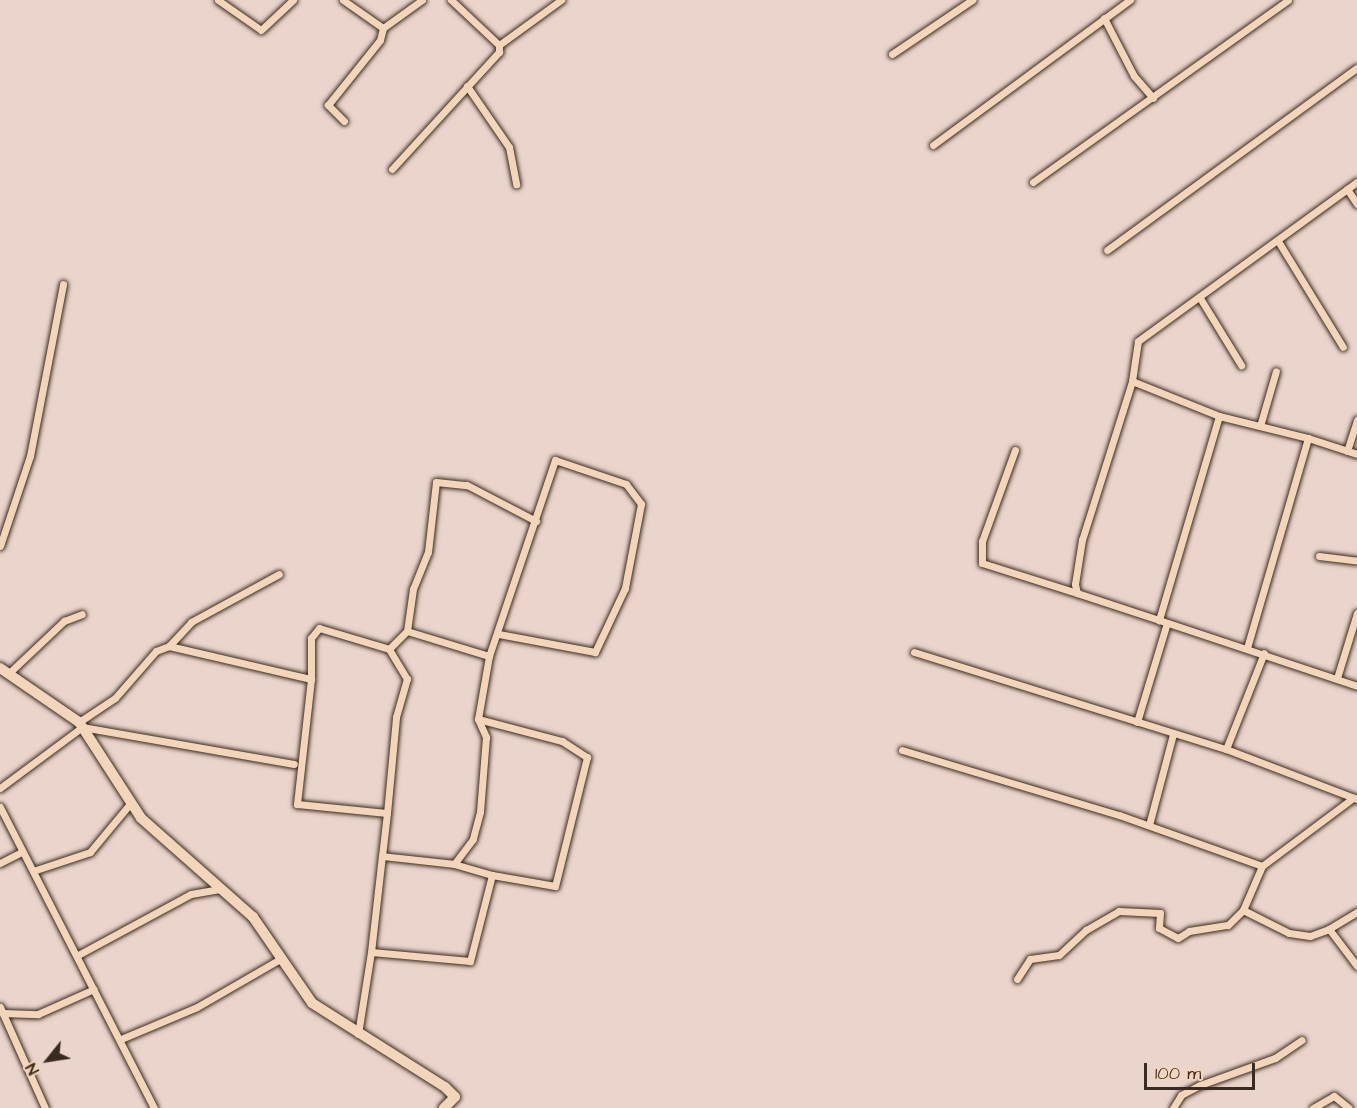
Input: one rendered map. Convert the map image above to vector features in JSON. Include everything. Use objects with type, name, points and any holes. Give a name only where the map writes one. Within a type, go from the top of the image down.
[{"type":"street","points":[[218,0],[261,30],[293,0]]},
{"type":"street","points":[[343,0],[382,28]]},
{"type":"street","points":[[344,121],[328,105],[370,53],[382,28],[422,0]]},
{"type":"street","points":[[451,0],[499,45]]},
{"type":"street","points":[[392,169],[466,86],[499,45],[561,0]]},
{"type":"street","points":[[892,54],[972,0]]},
{"type":"street","points":[[933,146],[1130,0]]},
{"type":"street","points":[[1033,182],[1153,99],[1288,0]]},
{"type":"street","points":[[1104,18],[1134,76],[1153,99]]},
{"type":"street","points":[[1107,250],[1357,68]]},
{"type":"street","points":[[466,86],[509,147],[516,184]]},
{"type":"street","points":[[1077,593],[1082,540],[1132,381],[1138,341],[1357,182]]},
{"type":"street","points":[[1347,189],[1357,204]]},
{"type":"street","points":[[1278,241],[1343,347]]},
{"type":"street","points":[[0,546],[30,456],[63,284]]},
{"type":"street","points":[[1200,298],[1241,365]]},
{"type":"street","points":[[1260,426],[1276,371]]},
{"type":"street","points":[[1132,381],[1219,416],[1308,438],[1357,454]]},
{"type":"street","points":[[1159,620],[1219,416]]},
{"type":"street","points":[[1347,451],[1357,420]]},
{"type":"street","points":[[1247,648],[1308,438]]},
{"type":"street","points":[[1015,450],[982,541],[982,562],[1159,620],[1166,626],[1264,653],[1357,686]]},
{"type":"street","points":[[454,864],[473,838],[480,812],[486,737],[478,719],[489,656],[499,634],[555,460],[626,483],[641,504],[625,588],[595,652],[499,634]]},
{"type":"street","points":[[389,650],[407,631],[413,589],[428,552],[436,482],[467,484],[536,521]]},
{"type":"street","points":[[1319,556],[1357,561]]},
{"type":"street","points":[[0,788],[115,698],[156,651],[169,646],[191,622],[279,574]]},
{"type":"street","points":[[1337,678],[1357,613]]},
{"type":"street","points":[[82,614],[64,621],[4,670],[80,725],[129,805],[253,917],[312,1003],[445,1087],[455,1097],[444,1108]]},
{"type":"street","points":[[1137,722],[1166,626]]},
{"type":"street","points":[[358,1034],[371,952],[387,813],[396,717],[407,679],[389,650],[319,628],[311,638],[311,679],[297,804],[387,813]]},
{"type":"street","points":[[407,631],[489,656]]},
{"type":"street","points":[[169,646],[311,679]]},
{"type":"street","points":[[914,652],[1226,749],[1355,799]]},
{"type":"street","points":[[1226,749],[1264,653]]},
{"type":"street","points":[[382,856],[454,864],[492,875],[555,886],[587,758],[562,741],[478,719]]},
{"type":"street","points":[[80,725],[294,764]]},
{"type":"street","points":[[1149,825],[1173,734]]},
{"type":"street","points":[[903,750],[1149,825],[1262,866]]},
{"type":"street","points":[[1017,980],[1030,959],[1059,955],[1086,930],[1119,911],[1160,913],[1159,928],[1178,938],[1189,931],[1215,931],[1243,910],[1262,866],[1355,799]]},
{"type":"street","points":[[33,871],[90,852],[129,805]]},
{"type":"street","points":[[0,807],[121,1039],[154,1108]]},
{"type":"street","points":[[0,863],[22,852]]},
{"type":"street","points":[[371,952],[470,961],[492,875]]},
{"type":"street","points":[[78,955],[176,902],[220,889]]},
{"type":"street","points":[[1243,910],[1289,933],[1310,936],[1329,929],[1357,912]]},
{"type":"street","points":[[1329,929],[1357,966]]},
{"type":"street","points":[[121,1039],[197,1007],[280,959]]},
{"type":"street","points":[[2,1010],[38,1014],[94,989]]},
{"type":"street","points":[[2,1010],[45,1108]]},
{"type":"street","points":[[1173,1108],[1174,1101],[1200,1085],[1275,1058],[1302,1040]]},
{"type":"street","points":[[1313,1108],[1334,1096],[1349,1108]]}]
